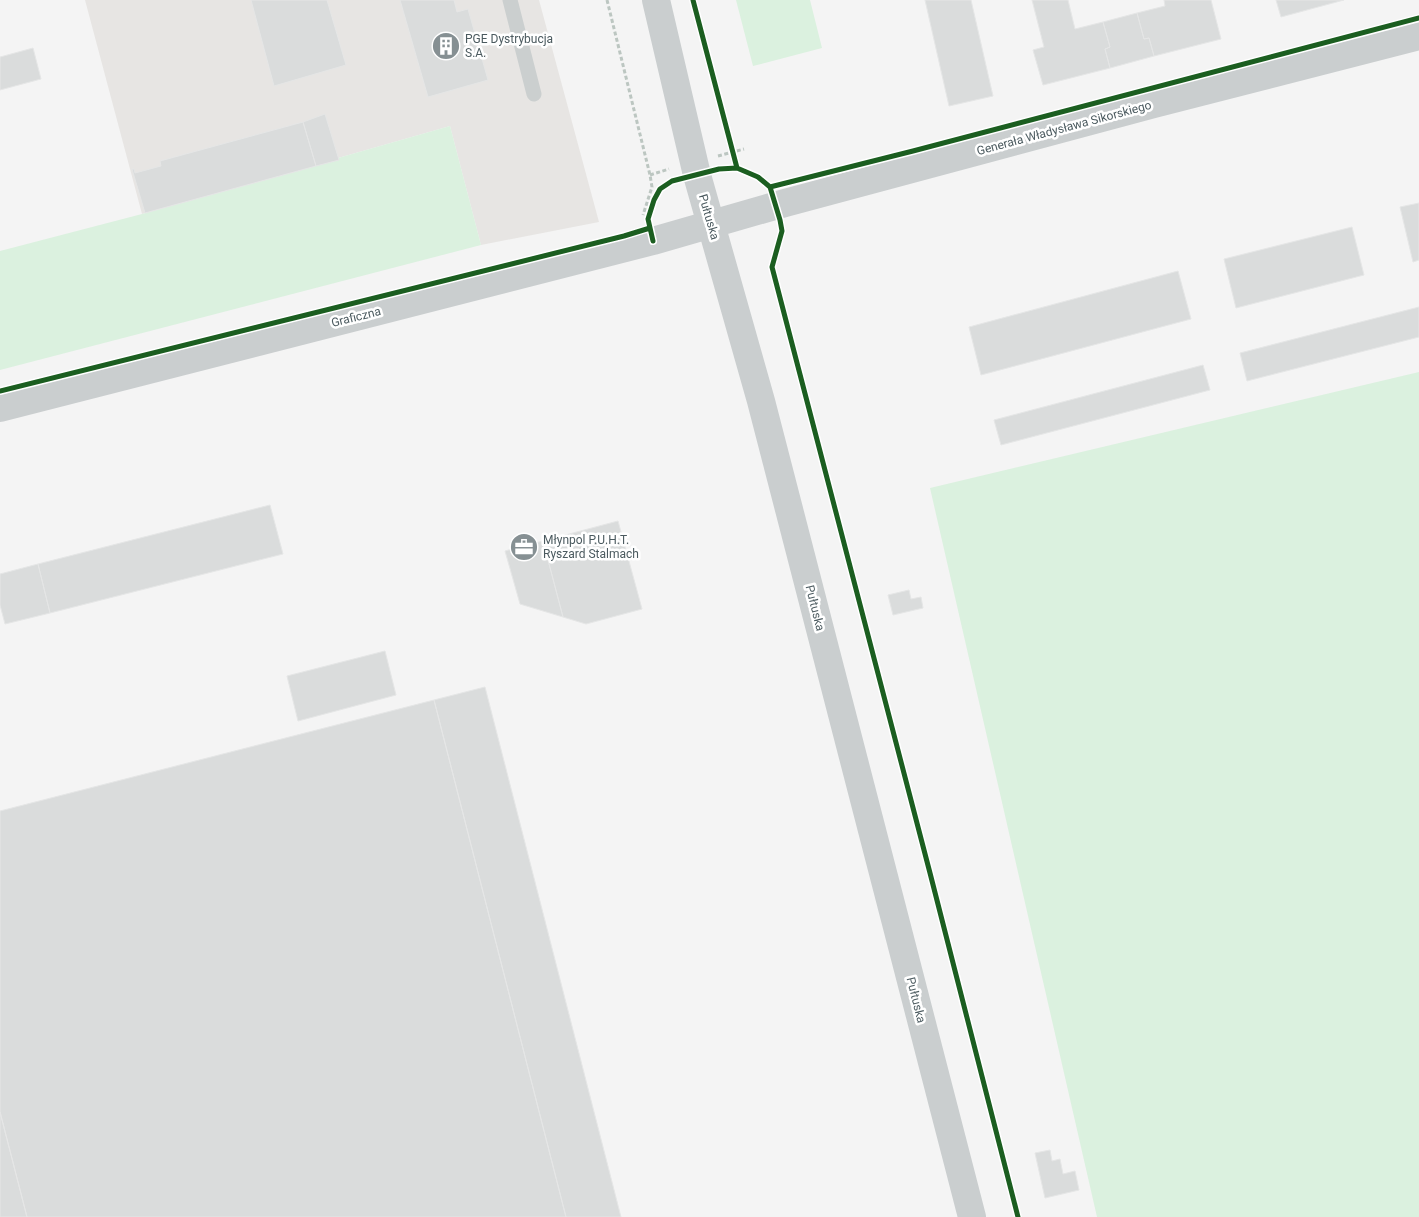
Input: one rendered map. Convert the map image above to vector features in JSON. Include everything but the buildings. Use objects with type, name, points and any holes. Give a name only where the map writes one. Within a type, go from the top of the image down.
[{"type":"street","name":"Pułtuska","points":[[656,0],[697,175],[761,401],[972,1217]]},
{"type":"street","name":"Generała Władysława Sikorskiego","points":[[711,225],[785,203],[1145,106],[1419,36]]},
{"type":"street","name":"Graficzna","points":[[0,408],[711,225]]},
{"type":"lane","points":[[510,0],[534,94]]},
{"type":"path","points":[[607,0],[650,174],[652,187],[642,218],[642,230],[649,242]]},
{"type":"path","points":[[730,142],[735,160]]},
{"type":"path","points":[[649,242],[648,219],[654,200]]},
{"type":"shaded area","points":[[85,0],[539,0],[599,222],[481,245],[450,126],[142,214]]},
{"type":"green space","points":[[736,0],[810,0],[822,48],[753,66]]},
{"type":"green space","points":[[450,126],[481,245],[0,370],[0,251],[142,214]]},
{"type":"green space","points":[[1419,372],[1419,1217],[1097,1217],[930,488]]},
{"type":"cycle path","points":[[693,0],[737,168],[758,177],[770,187],[780,220],[782,231],[772,267],[1018,1217]]},
{"type":"cycle path","points":[[770,187],[1419,18]]},
{"type":"cycle path","points":[[653,241],[648,219],[660,189],[672,181],[719,169],[737,168]]},
{"type":"cycle path","points":[[0,391],[650,228]]},
{"type":"place","name":"PGE Dystrybucja S.A.","points":[[446,46]]},
{"type":"place","name":"Młynpol P.U.H.T. Ryszard Stalmach","points":[[524,547]]}]
